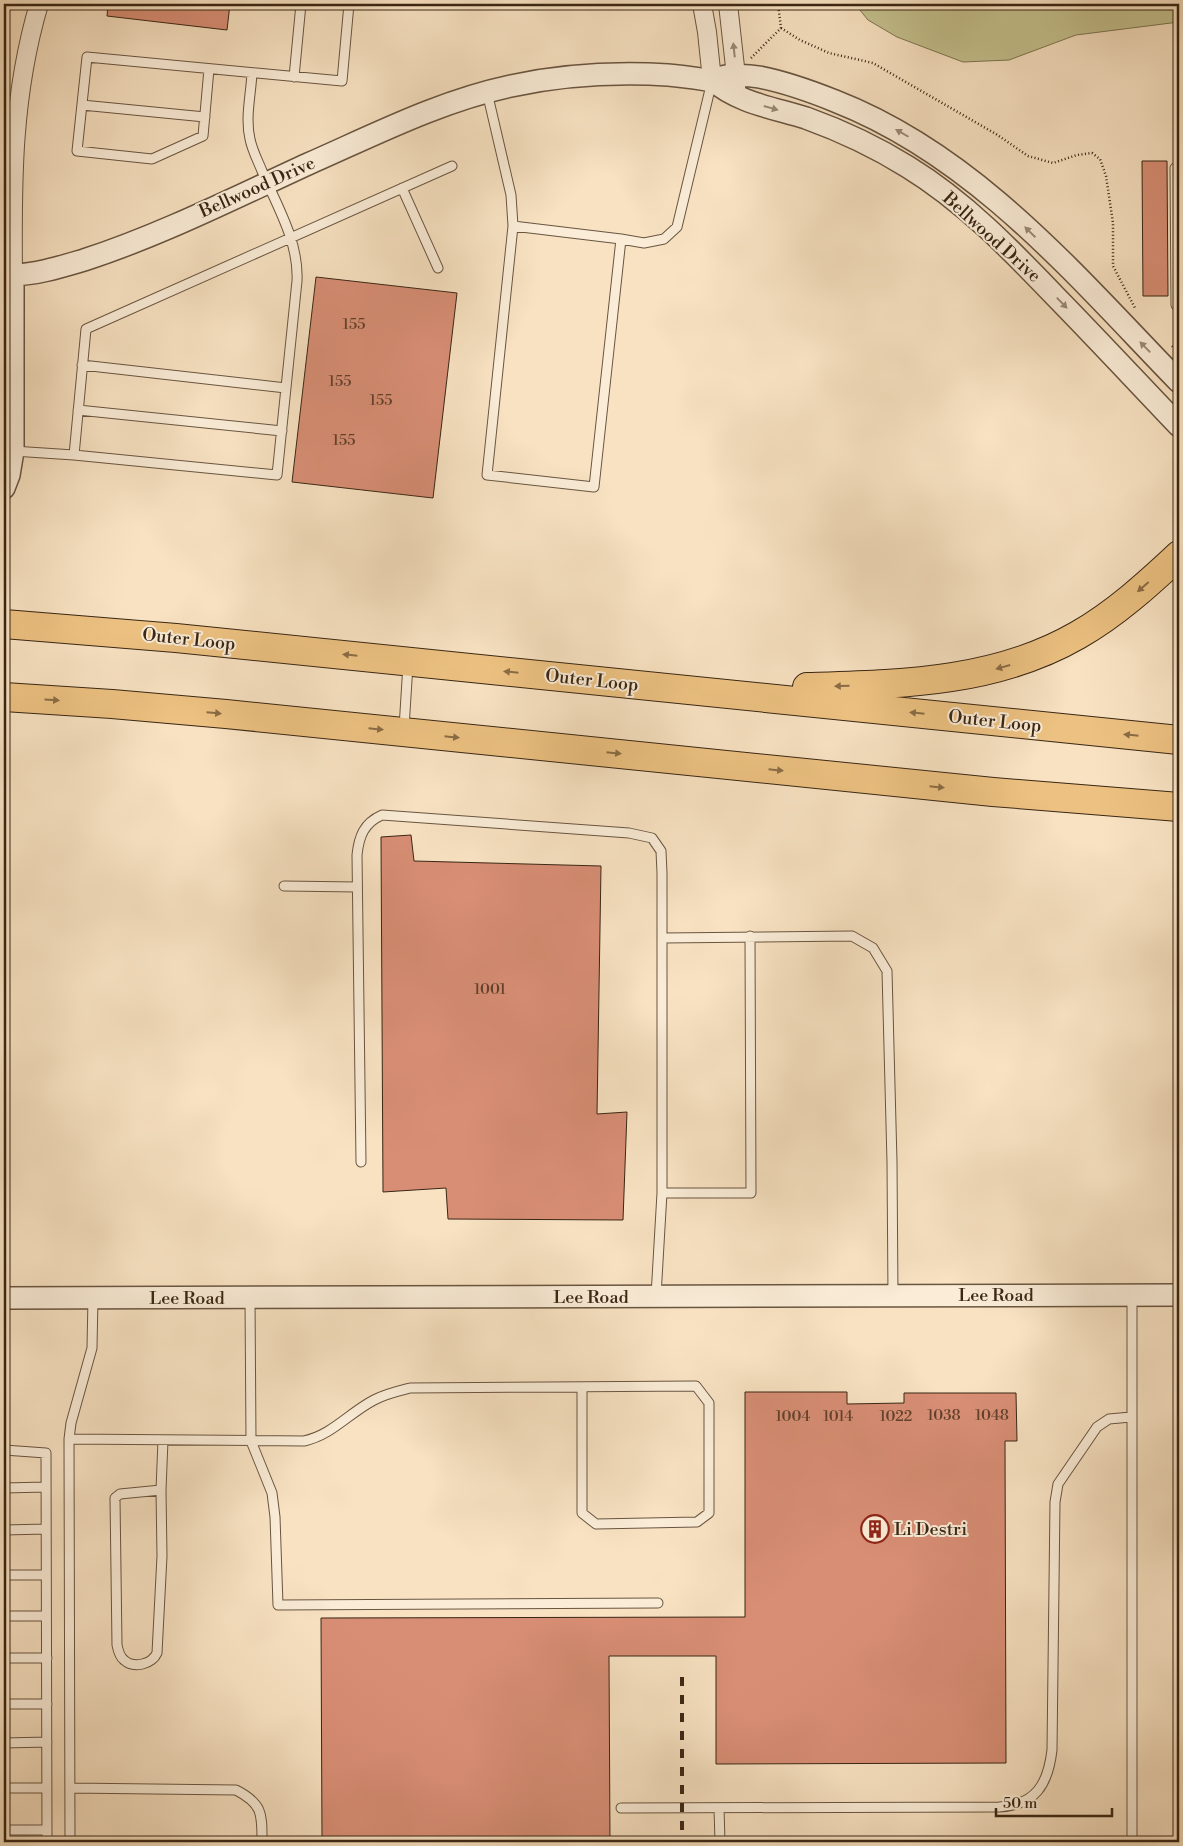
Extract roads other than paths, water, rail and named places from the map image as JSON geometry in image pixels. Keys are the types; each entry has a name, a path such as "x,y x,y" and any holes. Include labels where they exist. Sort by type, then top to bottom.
{"highway":[{"path":"672,688 756,689 900,684 945,680 997,669 1044,652 1090,628 1127,601 1179,554"},
{"name":"Outer Loop","path":"4,624 118,632 1179,740"},
{"path":"4,697 131,706 993,792 1179,807"}],"street":[{"path":"4,488 9,475 13,450 13,275 8,171 20,90 31,32 39,4"},
{"path":"702,4 712,80"},
{"path":"728,4 736,86"},
{"name":"Bellwood Drive","path":"13,275 37,273 118,248 410,119 448,104 487,92 552,79 600,75 669,75 712,80 720,87 736,86 859,140 909,168 954,200 1019,258 1179,426"},
{"name":"Bellwood Drive","path":"736,86 751,76 772,80 844,104 896,130 946,160 1012,214 1080,280 1179,382"},
{"name":"Lee Road","path":"4,1298 1179,1295"}],"lane":[{"path":"294,77 301,4"},
{"path":"209,69 203,136 152,159 78,151 87,57 342,81 349,4"},
{"path":"13,450 277,475 297,273 296,256 291,238 249,137 252,73"},
{"path":"513,226 644,243 664,240 677,227 712,80"},
{"path":"487,92 511,195 513,226 487,475 594,487 621,239"},
{"path":"82,105 204,117"},
{"path":"74,455 86,329 452,166"},
{"path":"1176,305 1178,259 1175,168 1179,168"},
{"path":"402,188 438,268"},
{"path":"82,365 286,388"},
{"path":"78,410 282,431"},
{"path":"404,732 408,661"},
{"path":"361,1162 358,841 372,820 382,815 628,833 652,838 661,851 662,938 662,1193 656,1296"},
{"path":"284,886 357,887"},
{"path":"662,1193 751,1193 750,936"},
{"path":"662,938 852,936 873,948 887,971 893,1296"},
{"path":"1132,1295 1132,1842"},
{"path":"70,1842 69,1439 71,1423 92,1348 93,1298"},
{"path":"250,1298 252,1441 272,1493 275,1517 278,1605 658,1603"},
{"path":"69,1439 304,1440 315,1438 328,1432 373,1400 410,1388 696,1386 709,1403 709,1513 697,1522 596,1524 582,1512 582,1387"},
{"path":"621,1808 999,1807 1014,1806 1029,1799 1036,1793 1046,1778 1053,1738 1054,1502 1056,1490 1097,1427 1109,1419 1131,1417"},
{"path":"161,1490 120,1494 116,1498 116,1645 125,1661 132,1663 142,1664 150,1662 157,1653 162,1556 161,1490 163,1440"},
{"path":"4,1450 46,1453 47,1842"},
{"path":"4,1488 46,1487"},
{"path":"4,1530 46,1529"},
{"path":"4,1574 46,1575"},
{"path":"4,1616 46,1616"},
{"path":"4,1658 47,1658"},
{"path":"4,1704 47,1704"},
{"path":"4,1743 47,1742"},
{"path":"4,1788 47,1788"},
{"path":"70,1788 236,1790 252,1798 262,1818 262,1842"},
{"path":"719,1808 720,1842"},
{"path":"4,1830 47,1830"}],"railway":[{"path":"682,1677 682,1842"}],"place":[{"name":"Li Destri","path":"875,1529"}]}
